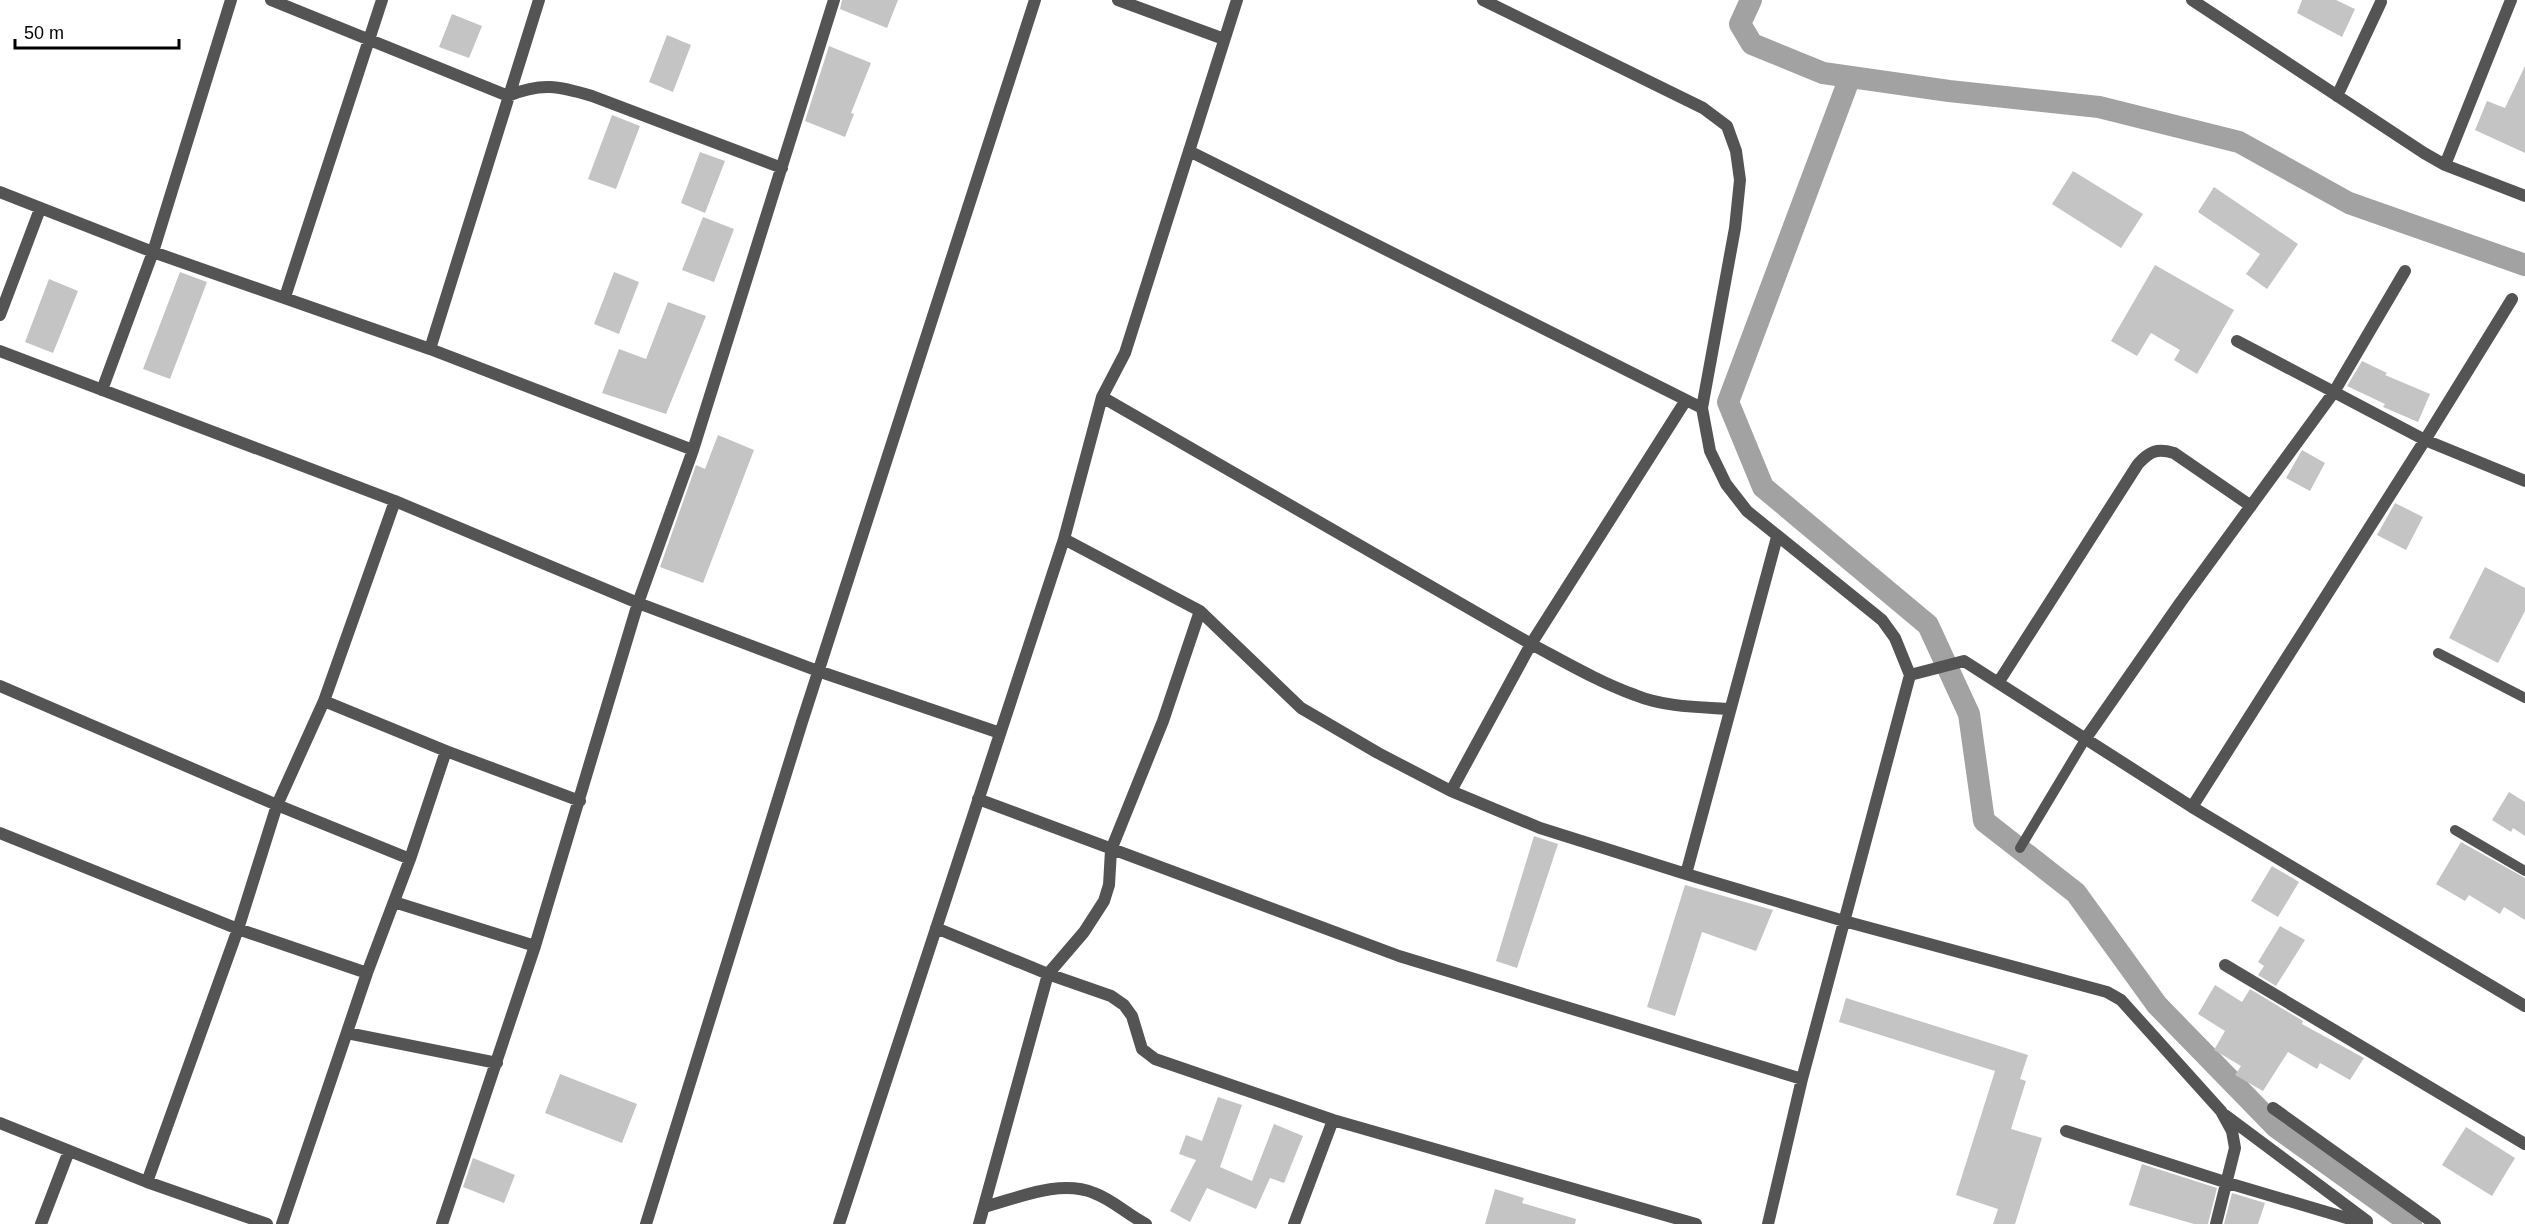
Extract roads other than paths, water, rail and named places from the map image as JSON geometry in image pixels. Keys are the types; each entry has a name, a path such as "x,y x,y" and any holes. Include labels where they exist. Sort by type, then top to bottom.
{"street":[{"path":"102,390 153,252 231,0"},
{"path":"270,0 508,96 529,87 546,85 568,88 782,168"},
{"path":"285,297 382,0"},
{"path":"430,349 539,0"},
{"path":"442,1224 535,946 638,603 693,450 834,0"},
{"path":"646,1224 818,671 1035,0"},
{"path":"1118,0 1224,39"},
{"path":"839,1224 1064,539 1102,397 1125,353 1237,0"},
{"path":"1483,0 1703,108 1727,126 1736,152 1740,180 1735,228 1702,408 1710,451 1726,484 1747,511 1881,620 1895,638 1916,674 1844,921 1802,1079 1768,1224"},
{"path":"2192,0 2445,165 2525,196"},
{"path":"2445,165 2511,0"},
{"path":"2337,96 2381,2"},
{"path":"1189,151 1702,408"},
{"path":"0,192 153,252 430,349 693,450"},
{"path":"0,315 40,209"},
{"path":"2086,738 2334,392 2405,271"},
{"path":"2192,807 2512,299"},
{"path":"2237,341 2425,440 2525,481"},
{"path":"0,351 395,501 638,603 818,671 1000,733"},
{"path":"1102,397 1531,644 1636,696 1670,704 1730,709"},
{"path":"1451,790 1531,644 1686,400"},
{"path":"1998,683 2139,464 2149,453 2160,449 2174,453 2251,506"},
{"path":"147,1182 238,929 277,805 324,700 395,501"},
{"path":"1686,874 1777,537"},
{"path":"1064,539 1200,611 1301,708 1378,753 1451,790 1540,828 1686,874 1844,921 2108,992 2121,1000 2221,1111 2369,1224"},
{"path":"979,1224 1048,974 1095,916 1104,901 1108,885 1111,849 1163,721 1200,611"},
{"path":"1916,674 1964,661 2192,807 2525,1006"},
{"path":"0,686 277,805 410,859"},
{"path":"324,700 446,752 580,801"},
{"path":"282,1224 367,973 410,859 446,752"},
{"path":"978,799 1399,956 1802,1079"},
{"path":"0,833 238,929 367,973"},
{"path":"394,902 535,946"},
{"path":"936,928 1048,974 1111,996 1124,1005 1132,1016 1142,1049 1155,1059 1333,1120 1696,1224"},
{"path":"2225,965 2525,1144"},
{"path":"347,1033 497,1063"},
{"path":"2273,1108 2435,1224"},
{"path":"2216,1224 2235,1148 2232,1131 2221,1111"},
{"path":"1294,1224 1333,1120"},
{"path":"0,1124 147,1182 267,1224"},
{"path":"2066,1131 2228,1183 2369,1224"},
{"path":"41,1224 69,1150"},
{"path":"984,1207 1054,1189 1074,1187 1113,1202 1146,1224"}],"lane":[{"path":"2438,653 2525,698"},
{"path":"2020,848 2086,738"},
{"path":"2455,830 2525,871"}],"waterway":[{"path":"1751,0 1740,24 1752,44 1823,73 1949,91 2099,107 2239,142 2349,203 2525,265"},
{"path":"1850,77 1728,402 1763,487 1928,625 1969,714 1984,821 2076,893 2157,1005 2276,1127 2411,1224"}]}
